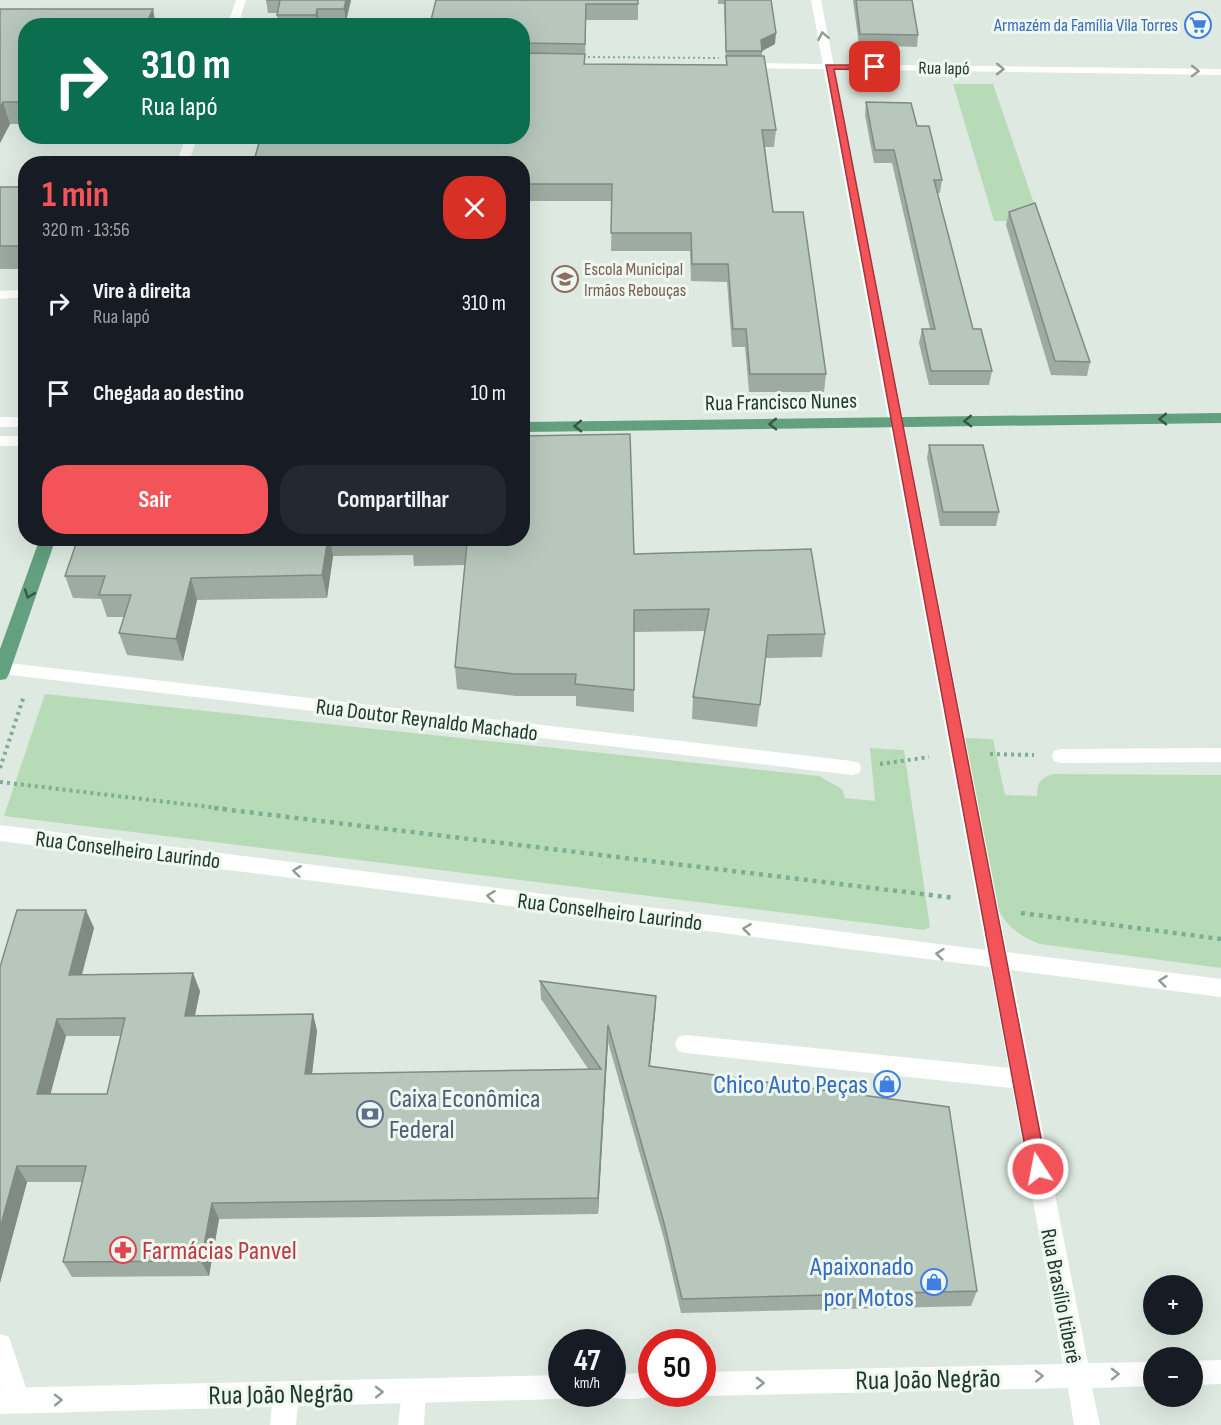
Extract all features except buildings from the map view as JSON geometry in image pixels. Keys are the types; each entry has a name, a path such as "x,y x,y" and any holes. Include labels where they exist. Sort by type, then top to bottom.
{"main road":[{"path":"235,18 242,0"},
{"name":"Rua Brasílio Itiberê","path":"816,0 1087,1425"},
{"name":"Rua Iapó","path":"733,66 1221,72"},
{"path":"0,295 18,294"},
{"name":"Rua Francisco Nunes","path":"530,427 1221,418"},
{"path":"0,422 18,422"},
{"path":"0,441 18,441"},
{"path":"1,671 45,546"},
{"name":"Rua Doutor Reynaldo Machado","path":"1,671 852,768"},
{"path":"1061,756 1221,755"},
{"name":"Rua Conselheiro Laurindo","path":"0,833 1221,988"},
{"path":"686,1044 1021,1079"},
{"path":"0,1346 9,1401"},
{"path":"1203,1373 1221,1372"},
{"name":"Rua João Negrão","path":"716,1384 1143,1374"},
{"name":"Rua João Negrão","path":"9,1401 548,1387"},
{"path":"411,1425 414,1391"},
{"path":"282,1425 286,1394"}],"path":[{"path":"581,57 721,58"},
{"path":"0,782 912,892"},
{"path":"1016,912 1221,939"}],"green space":[{"path":"953,84 993,84 1040,221 994,221"},
{"path":"45,694 819,776 842,789 845,798 875,801 870,748 904,750 930,927 924,930 4,816"},
{"path":"965,738 993,739 1005,795 1037,796 1040,782 1053,774 1221,775 1221,968 1040,944 1013,928 994,902"}],"place":[{"name":"Armazém da Família Vila Torres","path":"1198,25"},
{"name":"Escola Municipal Irmãos Rebouças","path":"565,279"},
{"name":"Chico Auto Peças","path":"887,1084"},
{"name":"Caixa Econômica Federal","path":"370,1114"},
{"name":"Farmácias Panvel","path":"123,1250"},
{"name":"Apaixonado por Motos","path":"934,1282"}],"route":[{"path":"875,67 829,67 1038,1169"}]}
